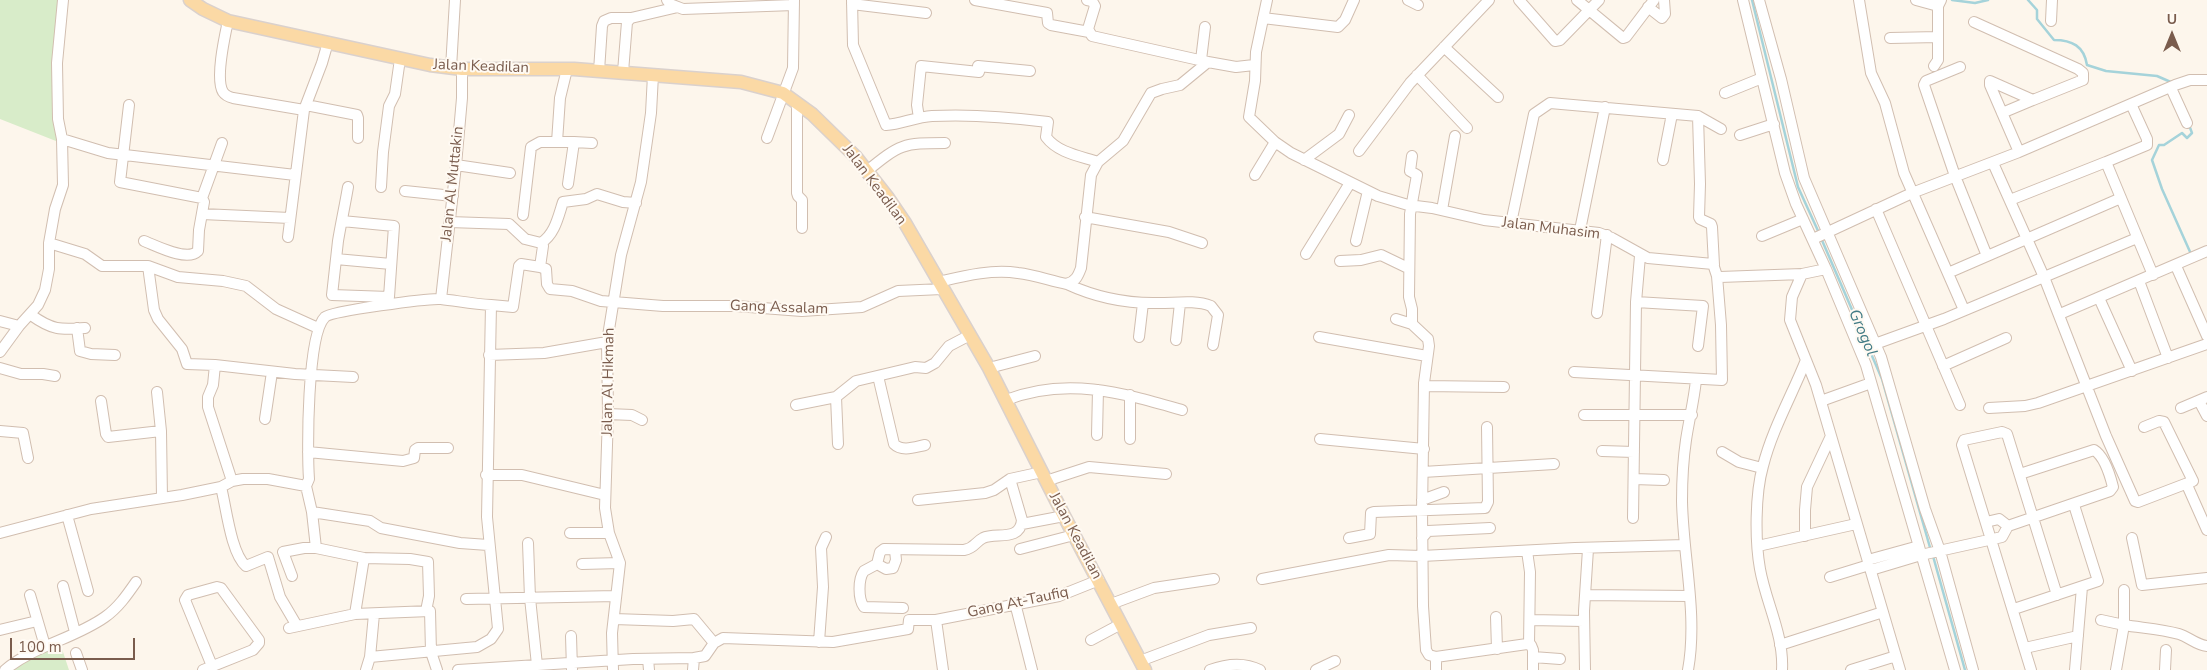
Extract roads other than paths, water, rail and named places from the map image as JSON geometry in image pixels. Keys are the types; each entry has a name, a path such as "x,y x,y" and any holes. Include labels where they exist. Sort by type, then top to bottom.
{"main road":[{"name":"Jalan Keadilan","path":"190,0 203,9 228,21 400,59 456,68 561,69 623,72 741,82 782,93 797,103 834,134 867,171 905,224 989,368 1010,399 1044,477 1099,580 1114,602 1121,624 1142,666"}],"street":[{"path":"0,352 19,326 31,315 38,305 45,290 49,269 49,243 55,209 63,185 62,140 58,119 57,63 63,0"},
{"name":"Jalan Al Muttakin","path":"441,299 462,98 456,68 455,0"},
{"path":"667,0 670,4 678,7"},
{"path":"975,0 1006,2 1047,14 1048,23 1056,27 1089,32 1092,36 1236,67 1254,65 1267,0"},
{"path":"1087,0 1092,1 1095,6 1089,32"},
{"path":"1263,18 1338,27 1345,20 1354,0"},
{"path":"1408,0 1418,5"},
{"path":"1359,151 1417,75 1488,0"},
{"path":"1519,0 1555,41 1560,40 1590,11 1598,0"},
{"path":"1577,0 1623,38 1626,37 1651,4 1662,18 1665,14 1664,0"},
{"path":"1743,0 1786,173 1803,219 1821,235 1881,357 1974,670"},
{"path":"1759,0 1783,85 1804,178 1821,235 1826,269 1860,349 1872,383 1955,670"},
{"path":"1859,0 1873,80 1885,103 1904,173 1964,310"},
{"path":"1916,0 1939,2 1938,60 1934,66"},
{"path":"2051,21 2052,0"},
{"path":"926,12 852,2 853,45 885,124 888,125 919,118 985,116 1048,122 1046,137 1051,144 1058,149 1098,162"},
{"path":"599,71 602,26 604,21 610,18 631,18 678,7 794,3 793,68 782,93 767,138"},
{"path":"623,72 625,25 631,18"},
{"path":"228,21 221,60 221,88 223,93 233,98 357,115 358,138"},
{"path":"1974,22 2078,69 2083,73 2083,80 2002,112"},
{"path":"1067,284 1076,279 1081,268 1089,182 1098,162 1123,140 1151,93 1180,85 1204,61 1205,27"},
{"path":"1890,38 1938,37"},
{"path":"288,238 305,107 328,42"},
{"path":"1444,47 1498,97"},
{"path":"382,187 383,152 389,106 395,94 400,59"},
{"name":"Jalan Muhasim","path":"1254,65 1255,81 1248,114 1254,124 1275,142 1304,160 1368,191 1411,205 1479,219 1511,224 1580,230 1607,235 1640,256 1655,260 1714,265"},
{"path":"919,118 917,105 921,66 979,72 978,66 1030,71"},
{"path":"1960,67 1924,83 1955,176 1987,256"},
{"path":"557,142 561,69"},
{"name":"Jalan Al Hikmah","path":"612,666 614,619 620,564 609,533 605,495 608,414 607,342 623,247 636,203 648,136 653,75"},
{"path":"1417,75 1467,128"},
{"path":"1726,93 1762,78"},
{"path":"1821,235 1912,193 1994,163 2190,80 2207,80"},
{"path":"2019,152 1990,85 1990,81 2032,100"},
{"path":"2171,88 2187,123"},
{"path":"797,103 797,193 802,200 802,228"},
{"path":"1511,224 1534,114 1550,103 1698,116 1722,129"},
{"path":"2010,200 2147,145 2147,139 2131,104"},
{"path":"129,105 121,183 202,198"},
{"path":"1580,230 1605,107"},
{"path":"1663,160 1672,114"},
{"path":"1304,160 1339,134 1349,115"},
{"path":"1574,372 1722,380 1721,325 1712,227 1711,224 1700,220 1699,216 1698,116"},
{"path":"1740,135 1774,124"},
{"path":"1442,210 1454,136"},
{"path":"62,140 108,153 296,175"},
{"path":"524,215 531,147 540,142 592,143"},
{"path":"568,184 574,142"},
{"path":"1255,175 1275,142"},
{"path":"144,241 184,255 196,254 199,247 199,230 204,202 202,198 212,166 222,143"},
{"path":"867,171 888,154 906,144 945,144"},
{"path":"1412,156 1410,170 1417,175 1411,205 1408,268 1412,324"},
{"path":"2106,162 2153,275"},
{"path":"1994,163 2060,314 2106,436 2135,500 2138,502 2193,481 2164,422 2156,422 2144,427"},
{"path":"456,165 510,173"},
{"path":"1306,254 1350,183"},
{"path":"348,187 332,295 389,301 441,299 513,306 519,266 521,264 540,267 543,246 541,244"},
{"path":"406,191 453,196"},
{"path":"1356,241 1368,191"},
{"path":"541,244 547,240 554,229 563,202 586,199 597,194 623,202 636,203"},
{"path":"1948,273 2121,198"},
{"path":"1876,209 1960,405"},
{"path":"202,214 290,218"},
{"path":"1085,217 1169,232 1202,243"},
{"path":"1762,236 1803,219"},
{"path":"342,221 394,226 389,301"},
{"path":"449,222 509,224 525,239 541,244"},
{"path":"1596,314 1607,235"},
{"path":"1875,344 1926,326 2137,238"},
{"path":"49,243 85,254 102,266 148,266 178,278 246,286 276,309 318,328"},
{"path":"2060,314 2176,266 2207,251"},
{"path":"1340,261 1362,260 1381,255 1408,268"},
{"path":"1633,518 1636,302 1640,256"},
{"path":"336,259 391,264"},
{"path":"148,266 154,310 158,319 182,349 185,361 191,365 215,365 272,372 352,377"},
{"path":"2176,266 2207,336"},
{"name":"Gang Assalam","path":"540,267 546,269 547,284 550,289 572,291 601,300 685,307 736,306 794,310 836,310 868,305 898,291 940,285 974,274 1018,273 1067,284 1107,298 1143,303 1205,304 1216,310 1217,323 1212,345"},
{"path":"1717,276 1802,274 1826,269"},
{"path":"1802,274 1792,298 1789,312 1793,331 1806,360 1820,401 1900,670"},
{"path":"2138,281 2168,358"},
{"path":"2099,298 2132,371"},
{"path":"316,548 312,512 306,486 309,479 308,418 318,328 328,315 389,301"},
{"path":"1636,302 1703,306 1698,346"},
{"path":"1139,337 1143,303"},
{"path":"1176,340 1180,303"},
{"path":"370,657 477,647 490,639 498,629 496,599 488,545 486,475 490,305"},
{"path":"31,315 46,326 56,329 81,328 80,351 90,354 115,355"},
{"path":"1396,319 1412,324 1428,339 1424,386 1422,556 1426,646 1429,655 1436,657 1530,645"},
{"path":"0,321 19,326"},
{"path":"796,405 836,397 856,381 915,367 926,368 931,366 949,346 970,335"},
{"path":"1318,338 1427,356"},
{"path":"1943,366 2006,338"},
{"path":"489,355 544,353 607,342"},
{"path":"1989,408 2025,406 2207,344"},
{"path":"989,368 1035,356"},
{"path":"1782,670 1777,627 1762,579 1758,546 1759,502 1762,468 1806,360"},
{"path":"215,365 213,382 208,397 208,407 232,481"},
{"path":"0,368 21,374 55,376"},
{"path":"266,419 272,372"},
{"path":"878,376 894,444 898,448 925,445"},
{"path":"1688,670 1691,637 1682,504 1684,457 1696,380"},
{"path":"1820,401 1872,383"},
{"path":"1424,386 1504,387"},
{"path":"1010,399 1069,387 1130,395 1182,410"},
{"path":"1097,435 1098,390"},
{"path":"157,392 162,498"},
{"path":"1130,395 1130,439"},
{"path":"836,397 838,444"},
{"path":"2181,408 2203,399 2207,416"},
{"path":"101,401 106,434 108,436 160,431"},
{"path":"608,414 628,414 642,420"},
{"path":"1584,415 1692,415"},
{"path":"1349,538 1370,534 1371,513 1374,512 1485,508 1488,502 1487,428"},
{"path":"0,432 23,433 28,458"},
{"path":"2031,670 1962,441 2006,432 2057,595"},
{"path":"1805,536 1804,510 1808,487 1831,436"},
{"path":"1320,439 1424,449"},
{"path":"308,452 403,461 414,458 415,450 418,448 448,448"},
{"path":"1830,577 1922,552 1939,551 2004,535 2008,526 2074,505 2110,491 2113,487 2107,469 2097,451 2091,450 2020,474"},
{"path":"1602,451 1634,452"},
{"path":"1722,452 1739,462 1762,468"},
{"path":"1423,472 1554,464"},
{"path":"918,500 985,493 994,490 1010,479 1044,477 1089,467 1166,474"},
{"path":"486,475 522,475 605,495"},
{"path":"0,533 117,504 221,487 232,481 268,479 306,486"},
{"path":"1010,479 1022,522"},
{"path":"1634,479 1664,480"},
{"path":"2187,484 2207,530"},
{"path":"221,487 233,538 241,561 246,566 268,557 280,597 293,627 355,614 426,611 431,613 431,652 436,670"},
{"path":"1422,500 1444,492"},
{"path":"2014,609 2098,580 2074,505"},
{"path":"312,512 370,521 381,528 460,543 488,545"},
{"path":"903,608 867,608 862,605 861,575 864,570 877,564 882,550 964,550 972,548 984,538 1010,535 1022,522 1063,514"},
{"path":"67,515 88,591"},
{"path":"1986,522 1999,519 2008,526"},
{"path":"1758,546 1856,524"},
{"path":"1422,538 1428,531 1490,528"},
{"path":"570,533 609,533"},
{"path":"1020,549 1074,535"},
{"path":"458,670 537,665 572,667 612,666 648,659 694,658 705,656 719,639 730,638 818,642 823,587 822,548 826,536"},
{"path":"2132,538 2142,585 2207,578"},
{"path":"528,543 530,598 537,665"},
{"path":"1262,579 1381,556 1686,545"},
{"path":"292,576 283,552 304,548 316,548 364,558 410,559 428,562 429,596 426,611"},
{"path":"1584,670 1584,621 1588,549"},
{"path":"877,564 886,569 893,568 896,560 895,550"},
{"path":"1527,551 1530,572 1530,645 1533,648 1533,670"},
{"path":"355,614 364,558"},
{"path":"582,564 620,564"},
{"path":"1114,602 1154,588 1214,579"},
{"name":"Gang At-Taufiq","path":"818,642 852,640 908,629 909,620 936,620 1070,593 1099,580"},
{"path":"5,670 25,655 105,618 124,600 136,582"},
{"path":"63,586 75,632"},
{"path":"217,587 221,588 259,643 253,650 207,668 185,600 188,595 217,587"},
{"path":"2075,670 2082,587"},
{"path":"2116,670 2124,625 2124,590"},
{"path":"30,595 45,646"},
{"path":"1585,595 1689,596"},
{"path":"466,599 616,596"},
{"path":"1015,603 1032,670"},
{"path":"1780,645 1883,612"},
{"path":"366,670 370,657 374,614"},
{"path":"1496,617 1497,649"},
{"path":"614,619 673,622 694,619 714,643"},
{"path":"936,620 943,670"},
{"path":"1530,620 1584,621"},
{"path":"2101,620 2178,634 2188,637 2197,644 2207,646"},
{"path":"0,630 37,621"},
{"path":"1090,640 1121,624"},
{"path":"1142,666 1209,635 1251,628"},
{"path":"570,636 572,667"},
{"path":"2025,648 2078,636"},
{"path":"2166,650 2166,670"},
{"path":"76,653 82,670"},
{"path":"1851,670 1896,656"},
{"path":"1436,657 1436,670"},
{"path":"1533,657 1560,659"},
{"path":"693,670 694,658"},
{"path":"648,659 649,670"},
{"path":"1316,670 1335,660"},
{"path":"1210,670 1228,665 1248,666 1260,670"}],"waterway":[{"name":"Grogol","path":"1752,0 1798,187 1819,233"},
{"name":"Grogol","path":"1952,0 1975,3 1988,0"},
{"name":"Grogol","path":"2028,0 2037,10 2037,19 2054,40 2066,41 2076,45 2083,53 2087,65 2106,71 2157,76 2173,83"},
{"name":"Grogol","path":"2189,125 2192,133 2187,138 2182,133 2164,145 2159,145 2152,160 2162,189 2191,254"},
{"name":"Grogol","path":"1821,238 1882,379 1931,551"},
{"name":"Grogol","path":"1933,556 1965,670"}]}
